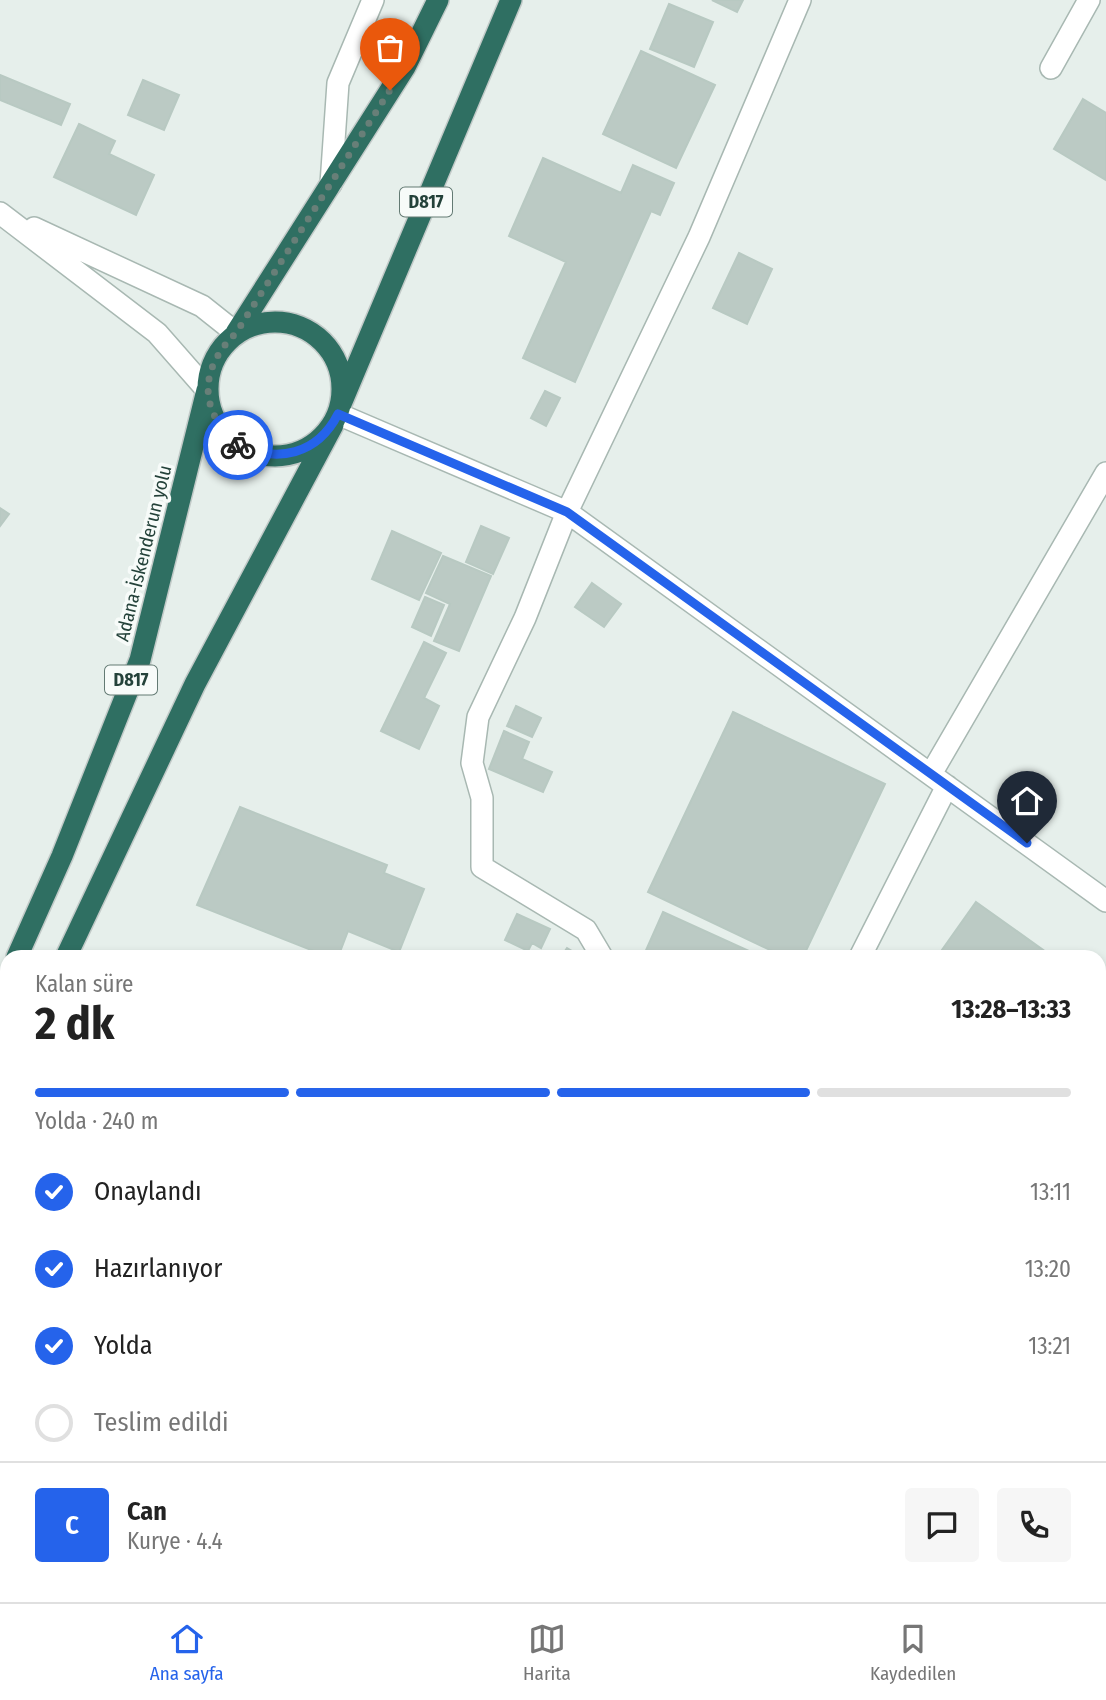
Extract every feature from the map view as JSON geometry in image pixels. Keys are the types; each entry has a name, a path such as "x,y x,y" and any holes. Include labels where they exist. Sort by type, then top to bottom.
{"highway":[{"path":"236,333 257,323 281,321 303,327 323,340 336,359 343,381 337,415 318,441 300,452 279,456 257,454 237,444 222,430 211,411 207,390 211,368 221,348 236,333 405,67 438,0"},
{"name":"D817","path":"69,950 195,684 337,415 512,0"},
{"name":"Adana-İskenderun yolu","path":"20,950 62,856 139,660 207,390"}],"street":[{"path":"331,184 338,83 373,0"},
{"path":"598,950 586,930 482,867 482,798 472,763 478,717 525,618 567,512 699,237 800,0"},
{"path":"1051,68 1089,0"},
{"path":"0,213 202,306 236,333"},
{"path":"0,213 157,333 207,390"},
{"path":"337,415 567,512 1106,901"},
{"path":"863,950 939,780 1106,473"}],"building":[{"path":"712,0 743,0 737,12"},
{"path":"669,4 713,22 694,67 650,49"},
{"path":"641,51 715,85 676,168 603,134"},
{"path":"0,75 70,104 61,125 0,100"},
{"path":"143,80 179,95 164,130 128,115"},
{"path":"1083,99 1106,113 1106,180 1054,149"},
{"path":"79,124 115,141 109,154 154,175 136,215 54,177"},
{"path":"543,158 621,193 633,165 674,183 660,215 651,211 575,382 523,358 566,262 509,236"},
{"path":"739,253 772,269 747,324 713,308"},
{"path":"545,391 560,398 546,426 531,418"},
{"path":"0,508 9,514 0,526"},
{"path":"481,526 509,538 493,574 466,562"},
{"path":"392,531 441,553 419,600 372,579"},
{"path":"443,556 491,576 459,651 434,641 450,604 426,593"},
{"path":"592,583 621,604 604,627 575,607"},
{"path":"425,597 444,605 431,636 412,627"},
{"path":"424,642 446,653 424,698 439,706 419,749 381,731"},
{"path":"516,706 541,718 532,737 507,726"},
{"path":"733,712 885,784 806,950 770,950 648,892"},
{"path":"504,731 529,742 522,759 552,772 543,792 489,769"},
{"path":"240,807 387,865 384,873 424,889 400,950 348,931 341,950 311,950 197,905"},
{"path":"976,902 1043,950 942,950"},
{"path":"663,912 747,950 646,950"},
{"path":"517,914 550,929 541,948 532,943 526,950 505,940"}],"way so far":[{"path":"238,445 222,430 211,411 207,390 211,368 221,348 236,333 390,90"}],"route":[{"path":"238,445 257,454 279,456 300,452 318,441 338,414 567,512 1027,843"}]}
